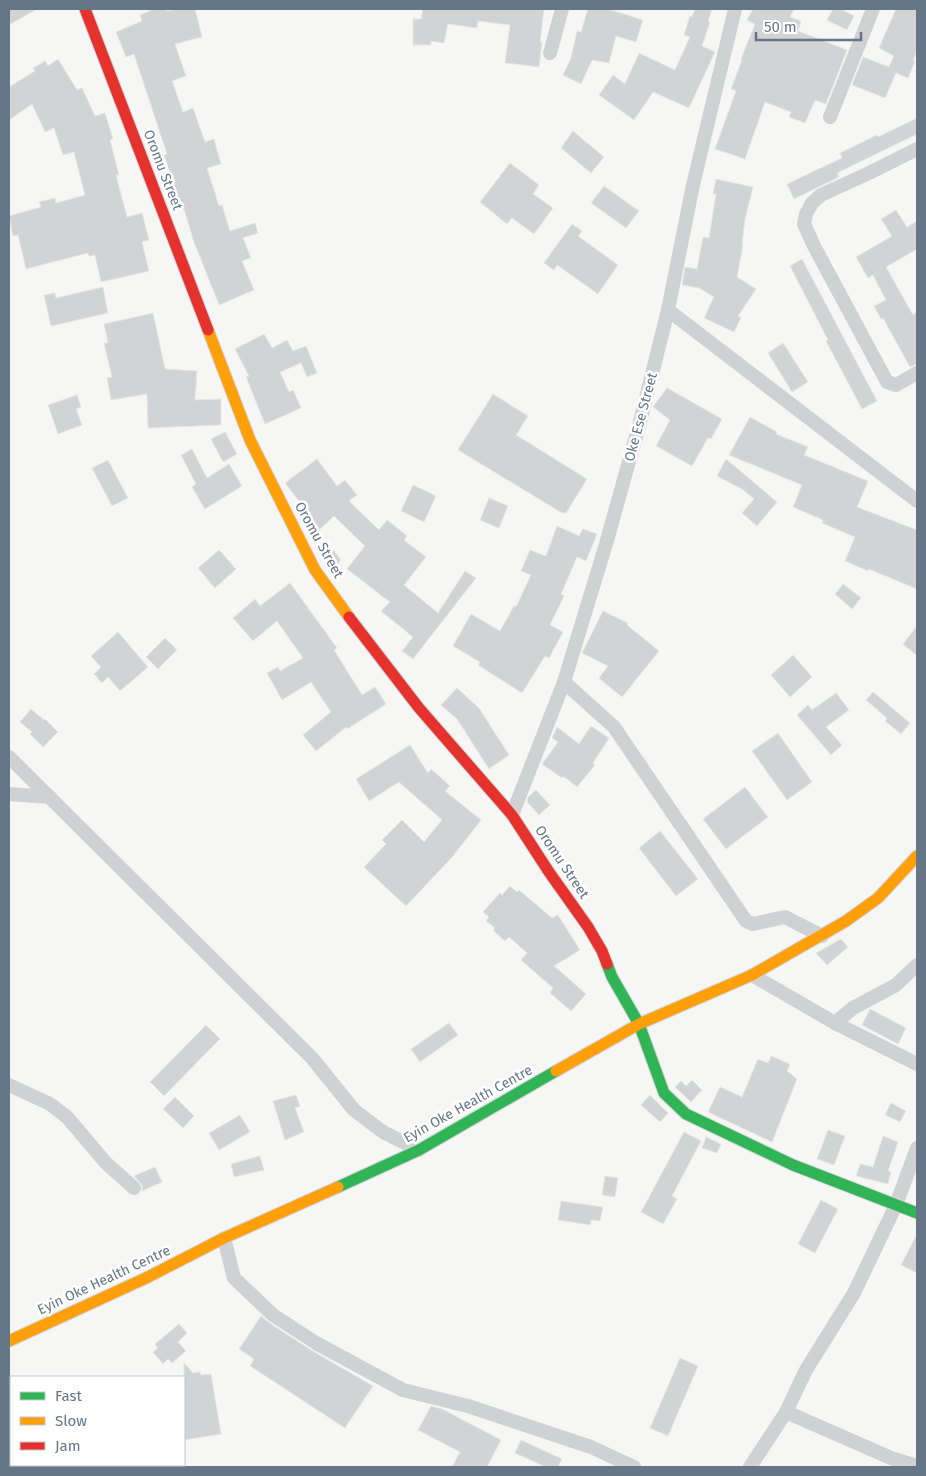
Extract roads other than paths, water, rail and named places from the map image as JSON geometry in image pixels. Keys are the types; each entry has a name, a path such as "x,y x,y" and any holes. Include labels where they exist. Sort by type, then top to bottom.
{"street":[{"name":"Oromu Street","path":"85,9 250,440 316,570 363,637 419,708 512,814 549,872 588,927 602,951 612,977 639,1024 664,1093 686,1114 793,1165 917,1213"},
{"path":"550,53 562,9"},
{"name":"Oke Ese Street","path":"512,814 564,682 606,544 640,422 668,310 693,185 735,9"},
{"path":"830,117 873,9"},
{"path":"917,149 821,196 812,203 806,214 804,224 886,382 896,385 917,373"},
{"path":"668,310 917,501"},
{"path":"564,682 614,727 746,921 753,924 785,917 822,936"},
{"path":"9,757 306,1051 354,1110 383,1132 419,1150"},
{"path":"9,794 50,797"},
{"name":"Eyin Oke Health Centre","path":"9,1341 146,1278 224,1238 419,1150 639,1024 752,974 846,921 878,898 917,856"},
{"path":"835,1023 852,1008 896,985 917,965"},
{"path":"752,974 835,1023 917,1064"},
{"path":"9,1085 50,1104 67,1118 106,1163 134,1188"},
{"path":"750,1467 786,1412 806,1370 854,1292 896,1205 917,1148"},
{"path":"224,1238 234,1278 273,1315 316,1343 403,1390 468,1406 591,1448 634,1467"},
{"path":"786,1412 891,1458 917,1466"}]}
